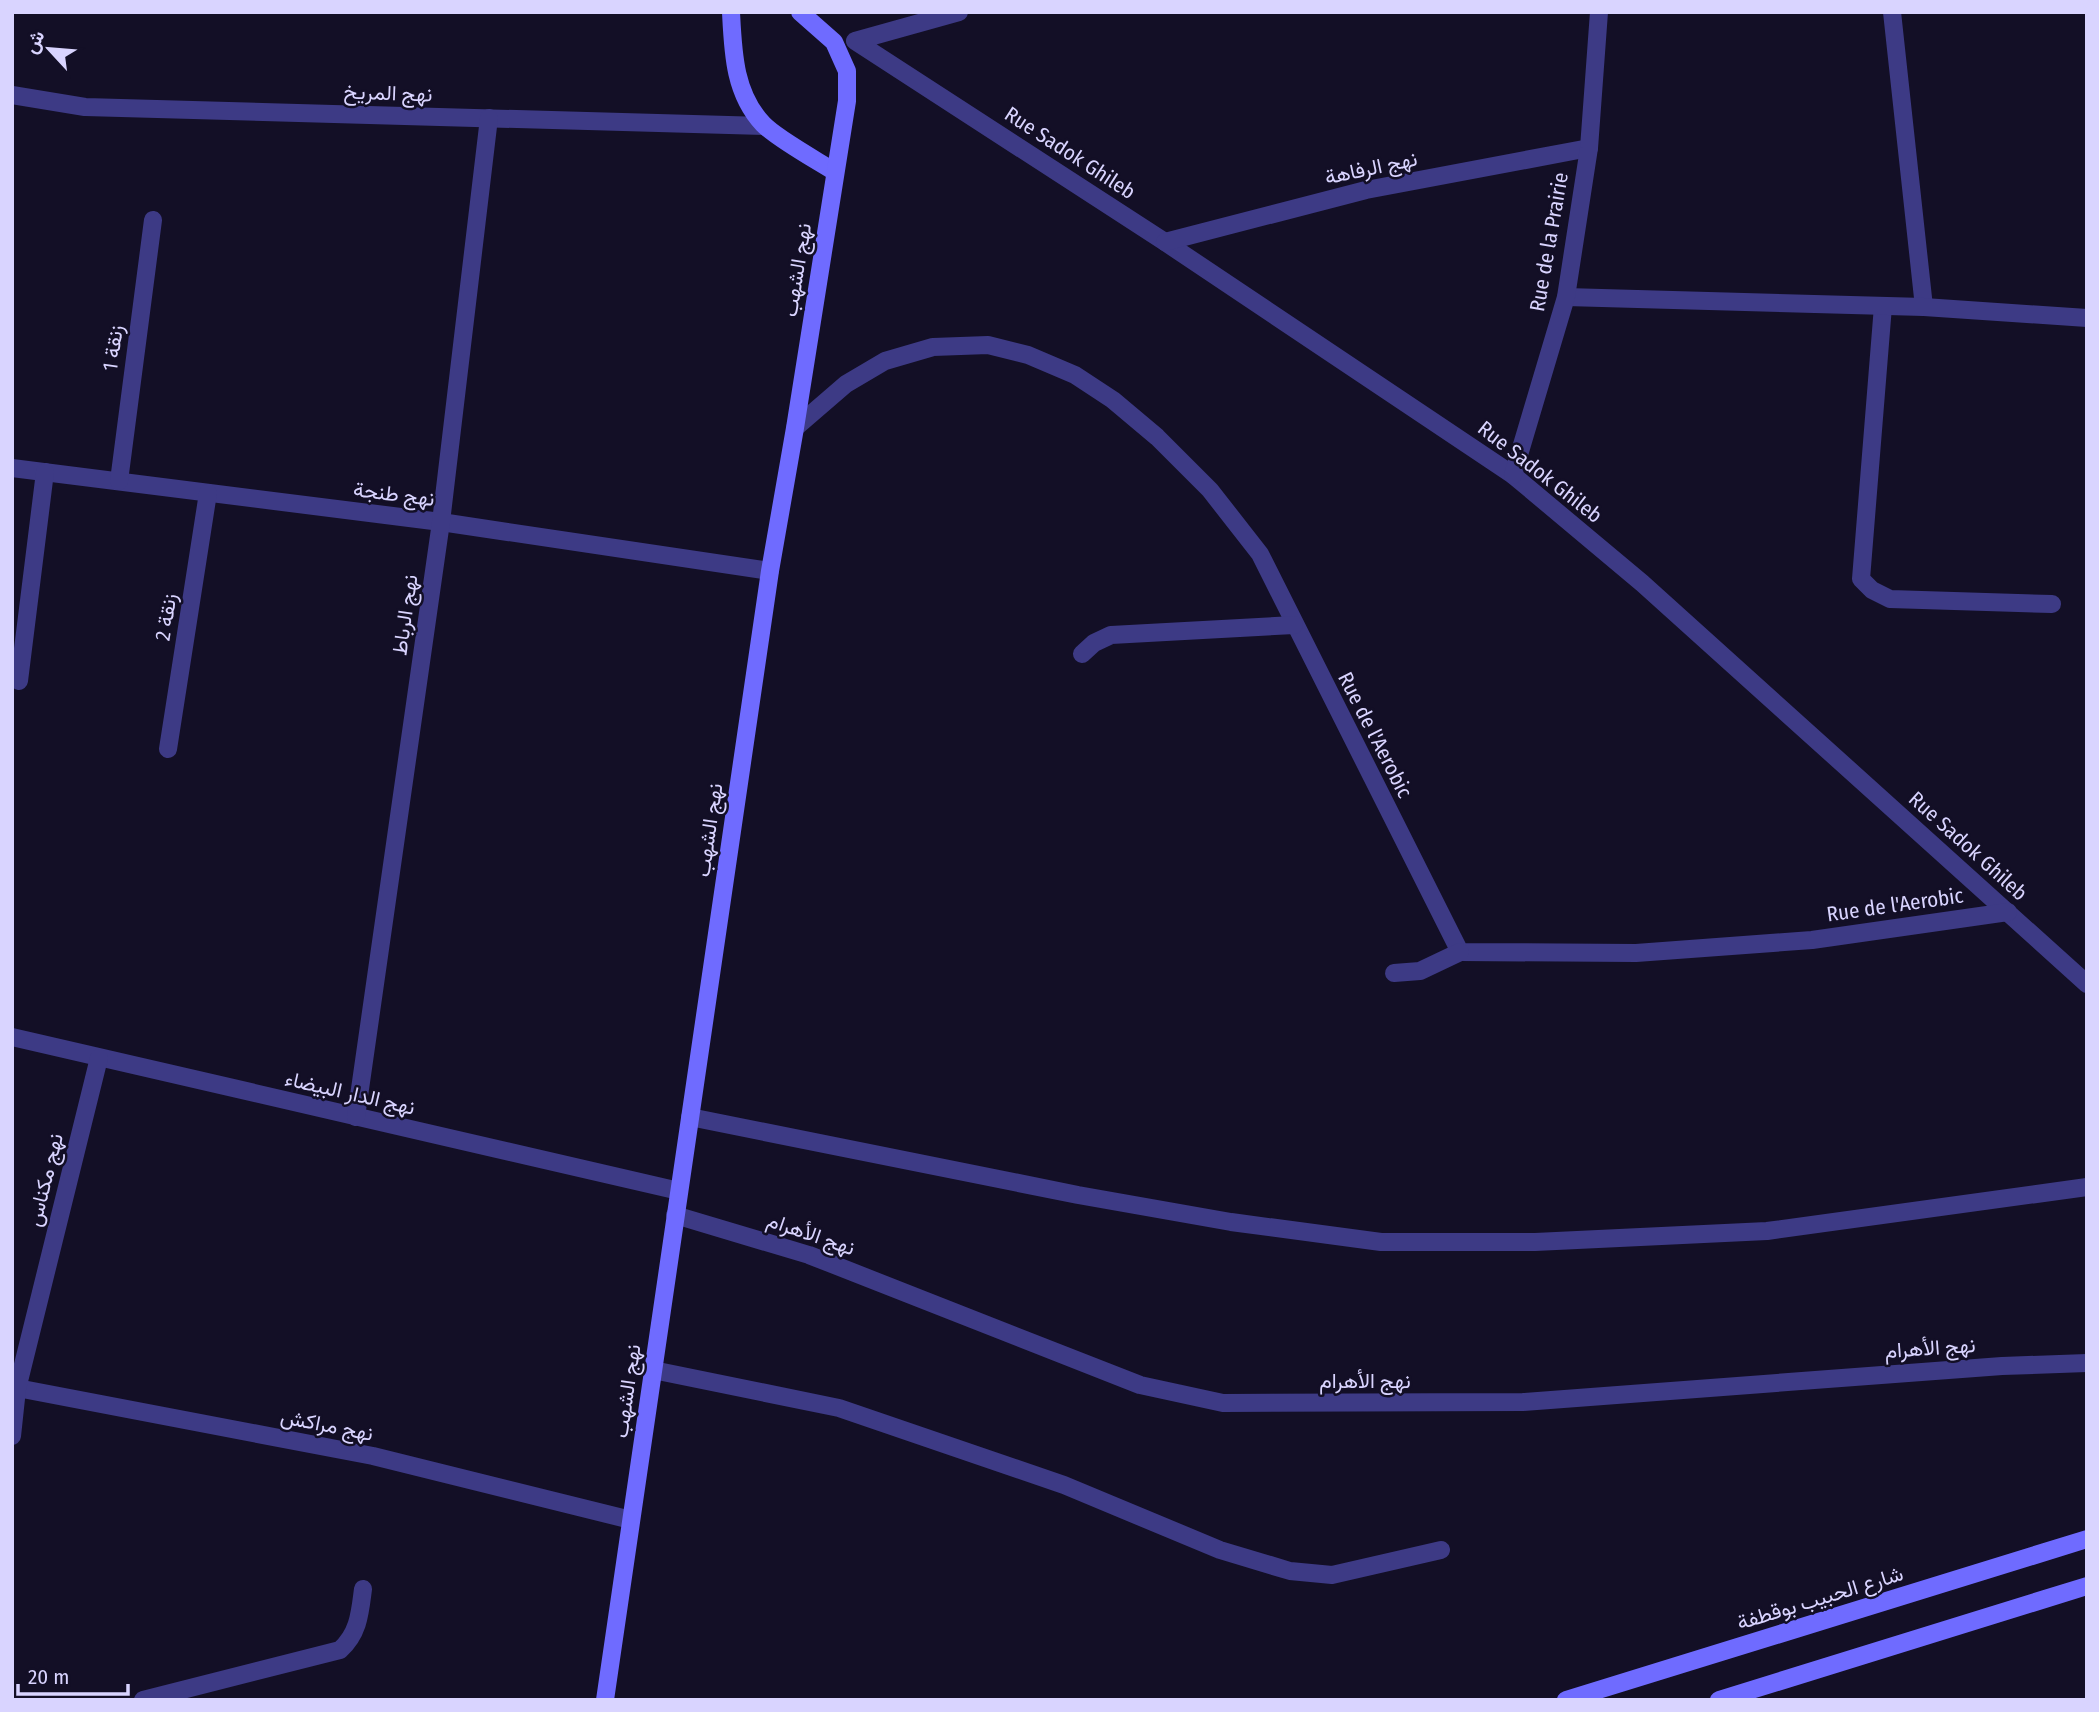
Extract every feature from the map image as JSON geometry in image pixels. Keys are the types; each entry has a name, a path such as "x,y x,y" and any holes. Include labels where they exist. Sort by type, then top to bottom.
{"street":[{"path":"732,12 737,76 746,101 764,125 835,172"},
{"path":"800,12 834,42 855,41 959,12"},
{"name":"Rue de la Prairie","path":"1513,475 1566,297 1589,148 1599,12"},
{"path":"1892,12 1924,307"},
{"name":"Rue Sadok Ghileb","path":"855,41 1165,242 1513,475 1642,583 2087,984"},
{"name":"نهج الشهب","path":"605,1700 769,571 795,428 847,102 847,71 834,42"},
{"name":"نهج المريخ","path":"12,95 85,107 764,125"},
{"name":"نهج الرباط","path":"356,1117 441,522 489,118"},
{"name":"نهج الرفاهة","path":"1165,242 1366,190 1589,148"},
{"name":"زنقة 1","path":"118,481 153,220"},
{"path":"1566,297 1924,307 2087,318"},
{"path":"1883,306 1861,579 1872,590 1890,598 2052,604"},
{"name":"Rue de l'Aerobic","path":"795,428 846,384 884,361 933,347 988,345 1028,355 1075,375 1113,400 1157,437 1210,490 1260,554 1460,952 1636,953 1812,940 2008,912"},
{"name":"نهج طنجة","path":"12,468 441,522 769,571"},
{"path":"19,681 45,472"},
{"name":"زنقة 2","path":"167,749 208,493"},
{"path":"1082,654 1094,643 1111,635 1294,625"},
{"path":"1394,973 1420,971 1460,952"},
{"name":"نهج الدار البيضاء","path":"12,1037 679,1191"},
{"name":"نهج مكناس","path":"12,1436 15,1388 99,1058"},
{"path":"690,1117 1078,1195 1231,1222 1381,1242 1535,1242 1767,1231 2087,1187"},
{"name":"نهج الأهرام","path":"675,1215 808,1255 1140,1385 1223,1403 1523,1402 2002,1366 2087,1363"},
{"path":"653,1370 839,1408 1064,1485 1220,1550 1290,1571 1332,1575 1441,1550"},
{"name":"نهج مراكش","path":"15,1388 373,1456 631,1520"},
{"name":"شارع الحبيب بوقطفة","path":"1566,1700 2087,1539"},
{"path":"1719,1700 2087,1586"},
{"path":"143,1700 340,1650 348,1643 358,1626 363,1589"}]}
